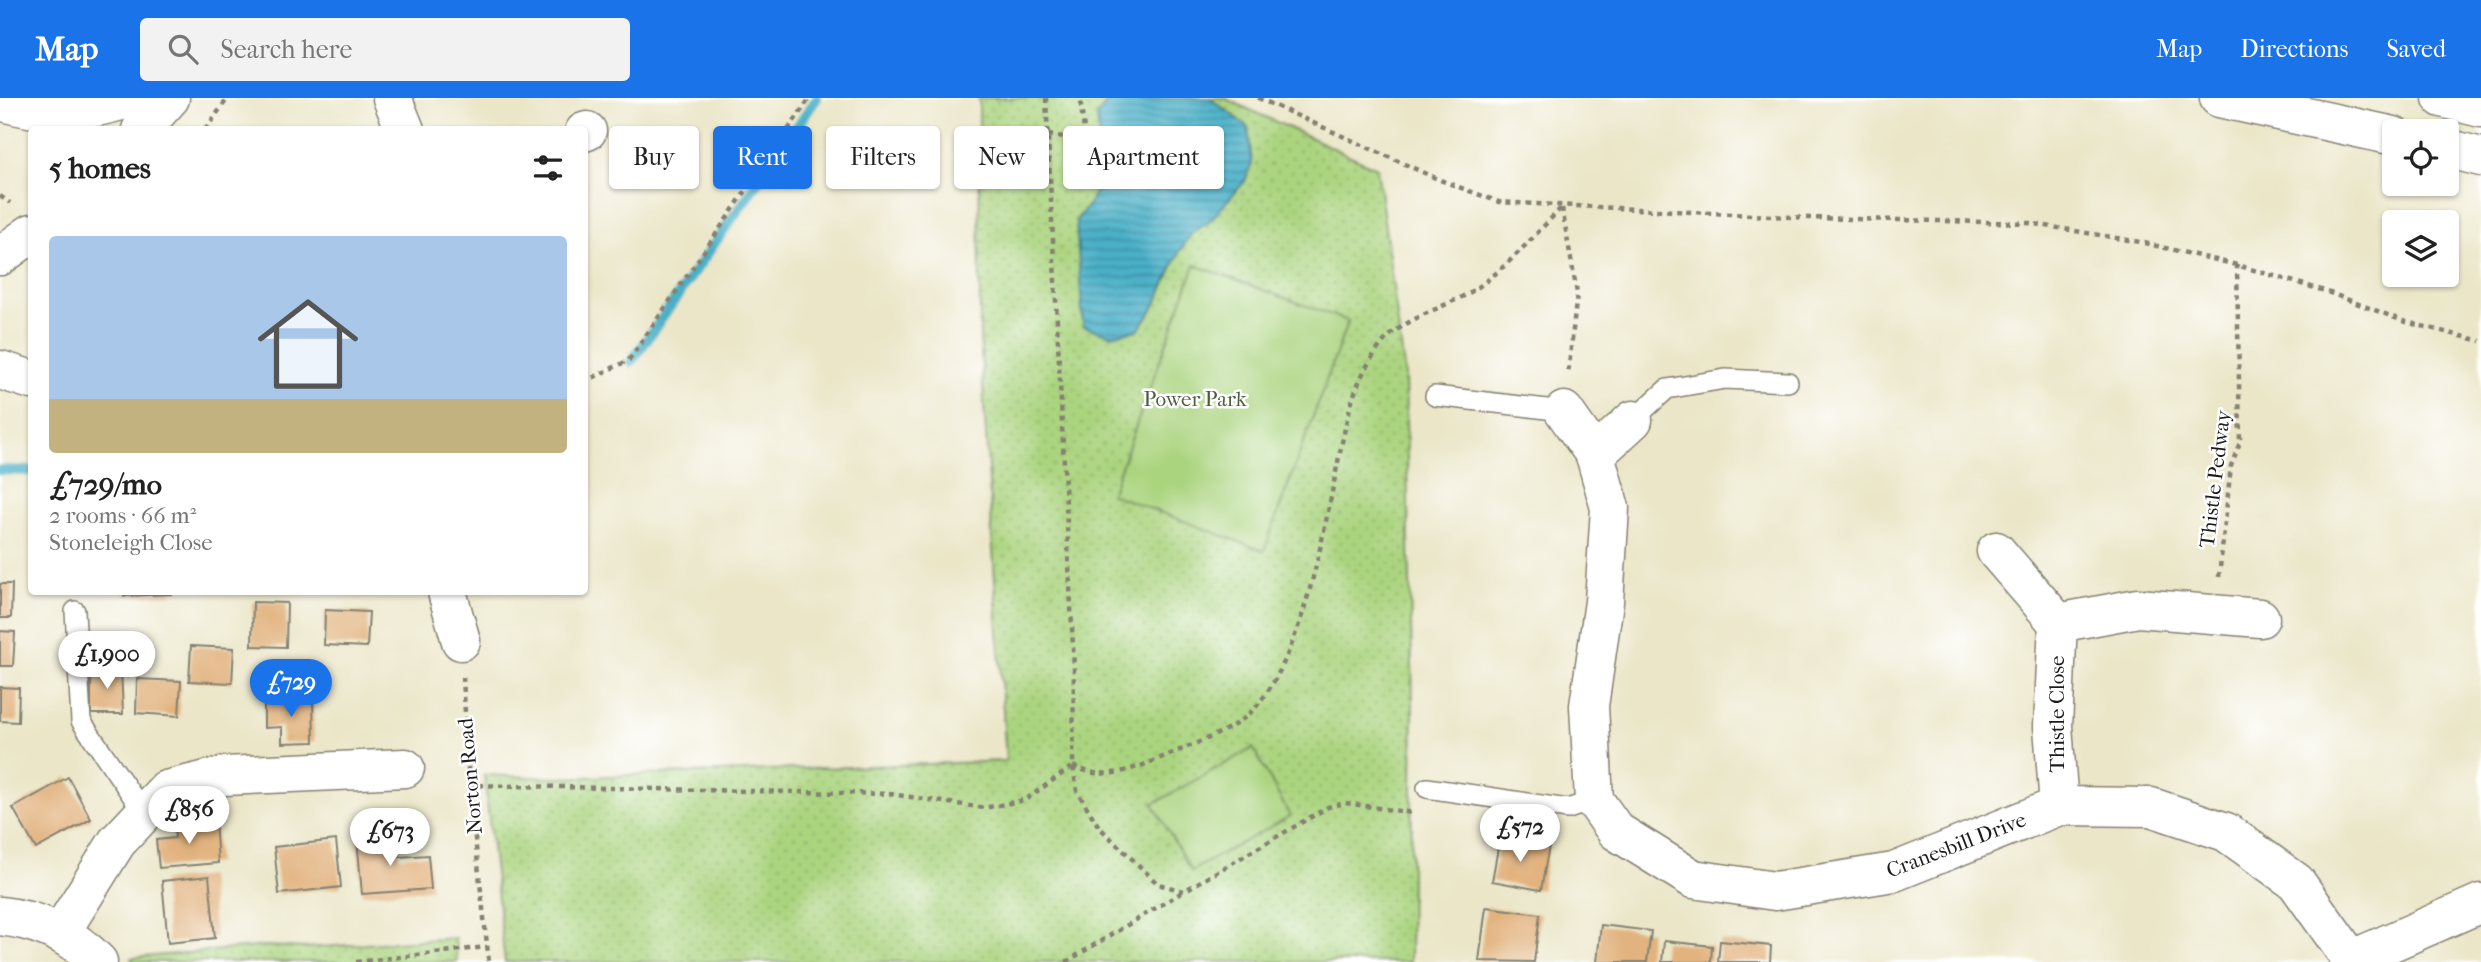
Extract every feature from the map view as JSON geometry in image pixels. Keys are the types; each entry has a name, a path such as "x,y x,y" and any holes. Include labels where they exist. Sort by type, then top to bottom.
{"main road":[{"path":"0,101 48,113 95,109 131,98"},
{"path":"145,126 170,98"},
{"path":"392,98 403,126"},
{"path":"2218,98 2382,133"},
{"path":"2442,98 2481,108"},
{"path":"2459,151 2481,157"},
{"path":"0,256 28,236"},
{"path":"0,370 28,379"},
{"path":"1564,411 1595,455 1610,509 1604,601 1589,706 1594,800"},
{"path":"1595,455 1633,420"},
{"path":"1996,551 2058,623 2138,608 2215,612 2260,618"},
{"path":"448,595 461,641"},
{"name":"Thistle Close","path":"2058,623 2053,726 2059,806"},
{"path":"61,932 117,842 166,790 224,776 405,768"},
{"name":"Cranesbill Drive","path":"1594,800 1616,831 1693,879 1775,891 1894,872 2059,806 2151,807 2226,832 2296,883 2353,961"},
{"path":"2353,961 2481,903"},
{"path":"0,916 19,918 61,932 84,947 98,962"}],"lane":[{"path":"1633,420 1667,389 1725,379 1788,382"},
{"path":"1434,396 1564,411"},
{"path":"75,611 81,721 144,813"},
{"path":"1427,788 1568,809 1594,800"}],"path":[{"path":"208,126 228,98"},
{"path":"588,380 629,360 810,98"},
{"path":"1046,98 1048,126"},
{"path":"1049,135 1065,137 1068,186 1084,185 1085,137 1080,98"},
{"path":"1258,98 1440,180 1499,202 1562,208 2029,223 2140,242 2237,265 2325,291 2406,322 2481,341"},
{"path":"1049,156 1074,668 1073,766 1077,791 1099,827 1158,884 1184,891"},
{"path":"1073,766 1091,775 1118,774 1193,745 1247,715 1271,688 1292,645 1311,581 1353,390 1382,342 1414,321 1475,290 1505,265 1562,208"},
{"path":"1562,208 1577,293 1564,411"},
{"name":"Thistle Pedway","path":"2215,612 2231,466 2240,442 2237,265"},
{"name":"Norton Road","path":"461,641 469,785 489,962"},
{"path":"469,785 890,794 984,808 1025,800 1073,766"},
{"path":"1066,962 1328,807"},
{"path":"356,962 487,947"}],"green space":[{"name":"Power Park","path":"979,98 1224,98 1377,168 1405,376 1413,705 1410,962 505,962 484,775 556,778 1006,761 980,336 979,189 1049,189 1049,126 979,126"},
{"path":"1195,265 1348,321 1264,551 1111,494"},
{"path":"1253,748 1290,816 1191,871 1153,804"},
{"path":"455,938 457,962 133,962 131,958 266,946 304,948"}],"water":[{"path":"1110,98 1210,98 1248,127 1252,163 1245,181 1209,222 1192,233 1179,253 1154,308 1138,330 1110,335 1083,326 1076,220 1097,189 1224,189 1224,126 1098,126 1097,116"}],"building":[{"path":"0,584 12,584 11,618 0,618"},
{"path":"253,602 287,603 286,647 252,646"},
{"path":"325,610 369,612 367,647 324,645"},
{"path":"0,631 15,632 13,666 0,666"},
{"path":"191,646 234,648 232,683 189,681"},
{"path":"91,667 121,667 123,714 91,714"},
{"path":"137,679 181,681 179,716 136,713"},
{"path":"0,687 19,688 18,722 0,721"},
{"path":"313,699 314,742 282,743 282,727 264,728 264,700"},
{"path":"68,777 91,819 36,849 13,808"},
{"path":"215,821 218,863 159,868 156,840 175,838 174,825"},
{"path":"384,836 385,845 398,844 399,857 428,855 431,889 362,894 357,838"},
{"path":"1500,837 1549,846 1541,890 1492,881"},
{"path":"336,840 341,887 279,894 274,847"},
{"path":"209,876 215,938 168,943 162,881"},
{"path":"1486,907 1540,914 1534,962 1479,961"},
{"path":"1601,925 1651,931 1647,962 1597,962"},
{"path":"1664,941 1712,946 1711,962 1662,962"},
{"path":"1720,941 1771,946 1770,962 1718,962"}],"waterway":[{"path":"631,362 817,98"},
{"path":"0,470 28,471"}]}
